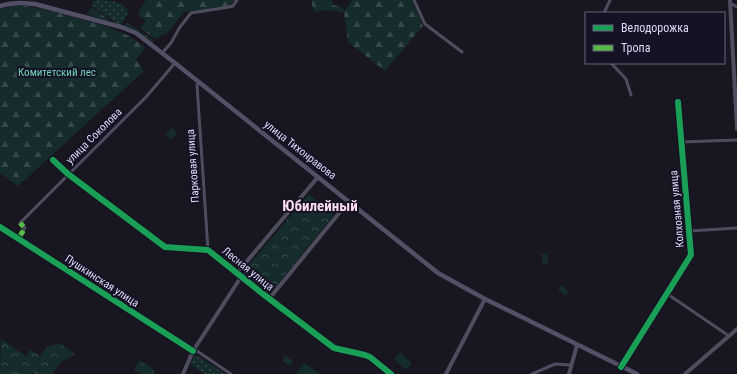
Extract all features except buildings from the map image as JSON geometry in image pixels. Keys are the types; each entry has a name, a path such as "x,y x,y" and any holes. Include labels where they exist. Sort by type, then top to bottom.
{"main road":[{"name":"улица Тихонравова","path":"0,6 15,3 35,4 121,27 136,34 318,176 438,273 486,299 637,374"}],"street":[{"path":"162,53 171,43 180,27 191,13 233,6 237,0"},
{"path":"414,0 425,24 462,52"},
{"path":"604,12 610,0"},
{"path":"730,2 737,8"},
{"path":"730,2 735,68 737,129"},
{"name":"улица Соколова","path":"18,239 25,228 20,223 146,97 175,63"},
{"path":"612,64 626,79 631,95"},
{"name":"Парковая улица","path":"199,82 197,85 198,104 208,250"},
{"name":"Колхозная улица","path":"621,367 691,255 678,102"},
{"path":"681,142 737,140"},
{"name":"Лесная улица","path":"53,160 68,174 165,247 208,250 269,299 334,348 370,357 391,374"},
{"path":"236,273 313,184 318,176"},
{"path":"269,299 349,201"},
{"name":"Пушкинская улица","path":"0,227 231,374"},
{"path":"689,231 737,228"},
{"path":"183,374 194,350 241,277"},
{"path":"666,293 729,336"},
{"path":"446,374 486,299"},
{"path":"686,374 737,329"},
{"path":"569,374 577,345"},
{"path":"532,374 555,364 571,365"}],"green space":[{"path":"95,0 120,3 124,5 129,13 120,26 91,5"},
{"path":"146,0 235,0 230,6 184,12 168,32 155,39 140,28 146,21 137,14"},
{"path":"311,0 332,0 333,5 342,7 344,12 325,10 314,12"},
{"path":"352,0 412,0 423,26 385,71 348,42 344,12"},
{"name":"Комитетский лес","path":"12,6 39,8 109,27 129,36 145,47 136,60 144,71 18,186 0,173 0,9"},
{"path":"92,7 108,19 109,22 86,14"},
{"path":"127,22 154,41 152,43 124,26"},
{"path":"172,128 177,133 171,140 165,135"},
{"path":"309,194 334,215 268,296 241,274"},
{"path":"547,253 549,263 543,264 541,254"},
{"path":"562,285 569,292 565,296 558,289"},
{"path":"1,339 26,356 30,349 40,356 47,347 60,343 75,354 60,363 52,374 36,374 33,372 31,374 0,374"},
{"path":"400,352 412,363 406,370 394,359"},
{"path":"195,354 226,374 204,374 190,364"},
{"path":"285,355 293,361 290,366 282,361"},
{"path":"139,360 155,370 153,374 141,374 134,370"},
{"path":"304,363 320,374 296,374"}],"marked path":[{"path":"18,239 25,228 20,223"}],"cycle path":[{"path":"621,367 691,255 678,102"},
{"path":"53,160 68,174 165,247 208,250 334,348 370,357 391,374"},
{"path":"0,227 193,351"}],"district":[{"name":"Юбилейный","path":"320,206"}]}
